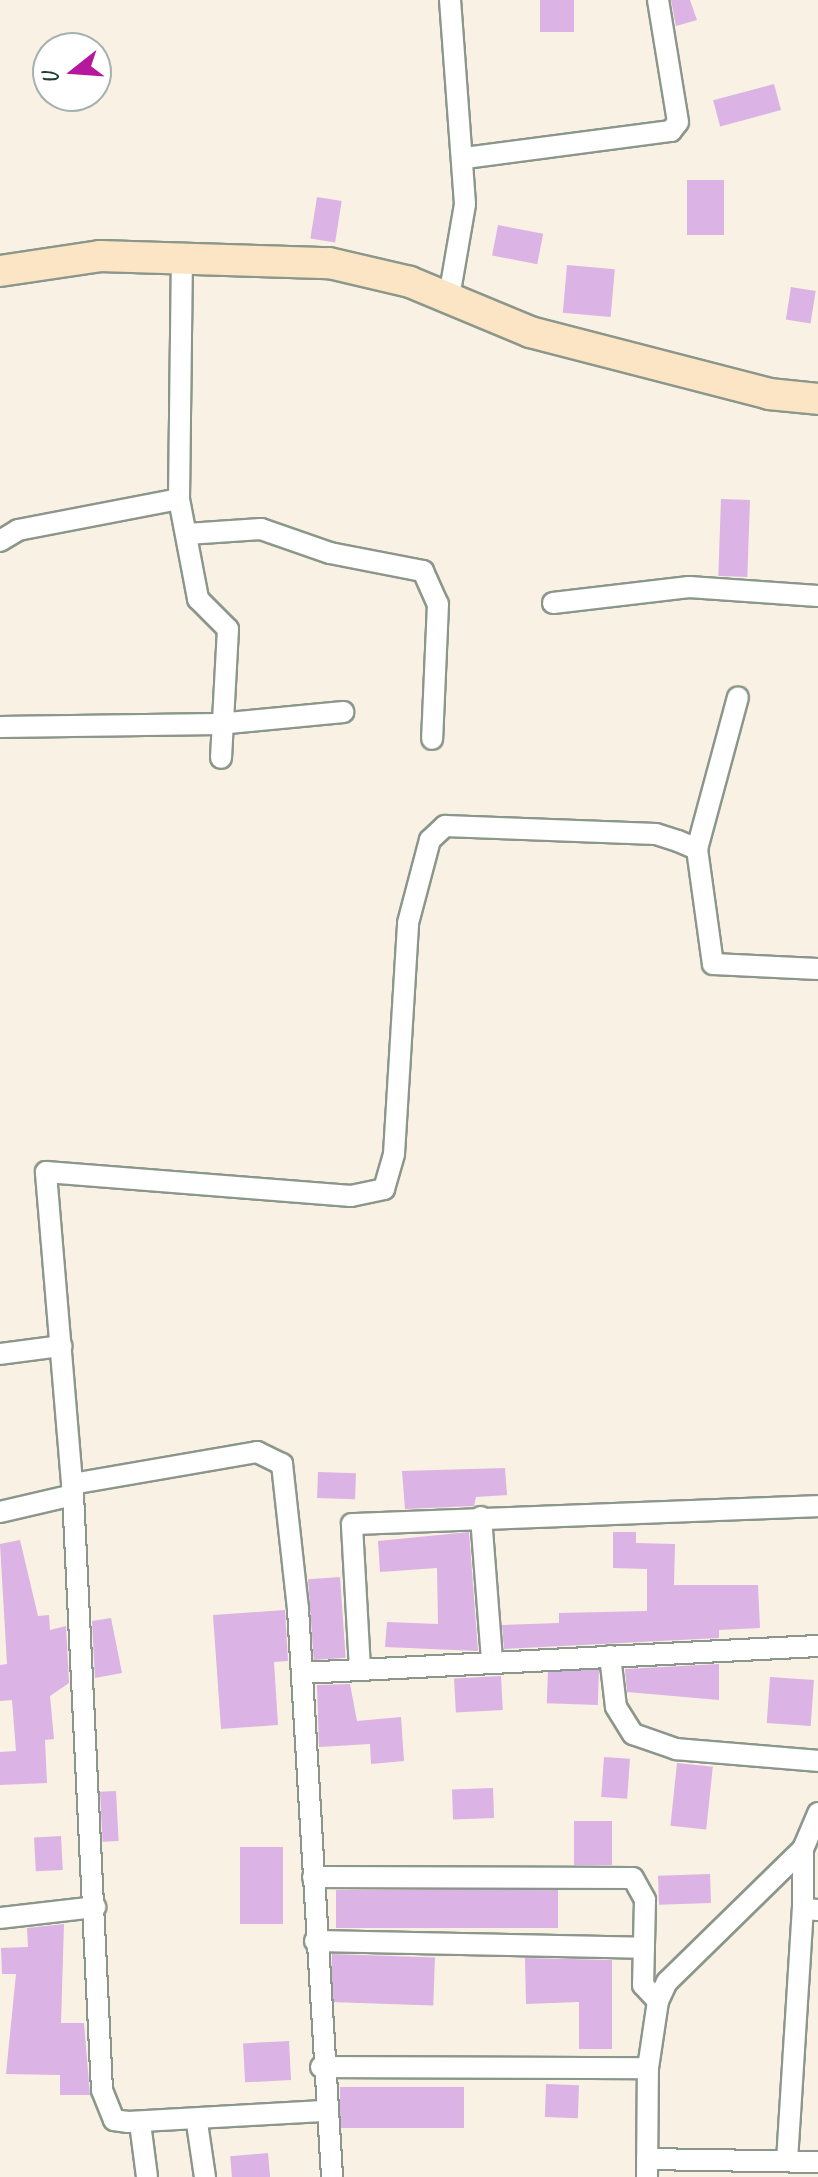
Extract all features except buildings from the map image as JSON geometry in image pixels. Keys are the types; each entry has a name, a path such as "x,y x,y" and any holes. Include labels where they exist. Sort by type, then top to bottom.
{"street":[{"path":"449,297 464,232 465,158 450,0"},
{"path":"465,158 671,131 678,122 658,0"},
{"path":"182,254 179,499 201,606 218,613 228,629 218,724 221,758"},
{"path":"0,271 100,256 182,254 329,263 449,297 530,332 755,391 818,399"},
{"path":"0,541 18,530 179,499"},
{"path":"187,534 261,529 330,553 423,571 438,604 432,739"},
{"path":"553,603 689,587 818,596"},
{"path":"738,697 697,849 713,964 818,969"},
{"path":"0,727 218,724 343,712"},
{"path":"323,2111 197,2123 140,2123 114,2120 102,2090 72,1490 46,1172 351,1196 384,1189 394,1154 408,923 437,830 452,825 656,834 697,849"},
{"path":"0,1354 61,1346"},
{"path":"0,1512 72,1490 275,1454 291,1522 302,1673 323,2111 332,2177"},
{"path":"360,1669 352,1524 818,1506"},
{"path":"481,1517 492,1661"},
{"path":"302,1673 818,1646"},
{"path":"610,1656 616,1707 633,1734 676,1749 818,1761"},
{"path":"818,1813 803,1849 667,1982 658,2001 648,2068 647,2168 818,2162"},
{"path":"787,2161 811,1909 803,1849"},
{"path":"313,1877 633,1878 645,1900 643,1985 658,2001"},
{"path":"0,1918 95,1907"},
{"path":"315,1941 644,1948"},
{"path":"321,2067 648,2068"},
{"path":"140,2123 147,2177"},
{"path":"197,2123 205,2177"}]}
